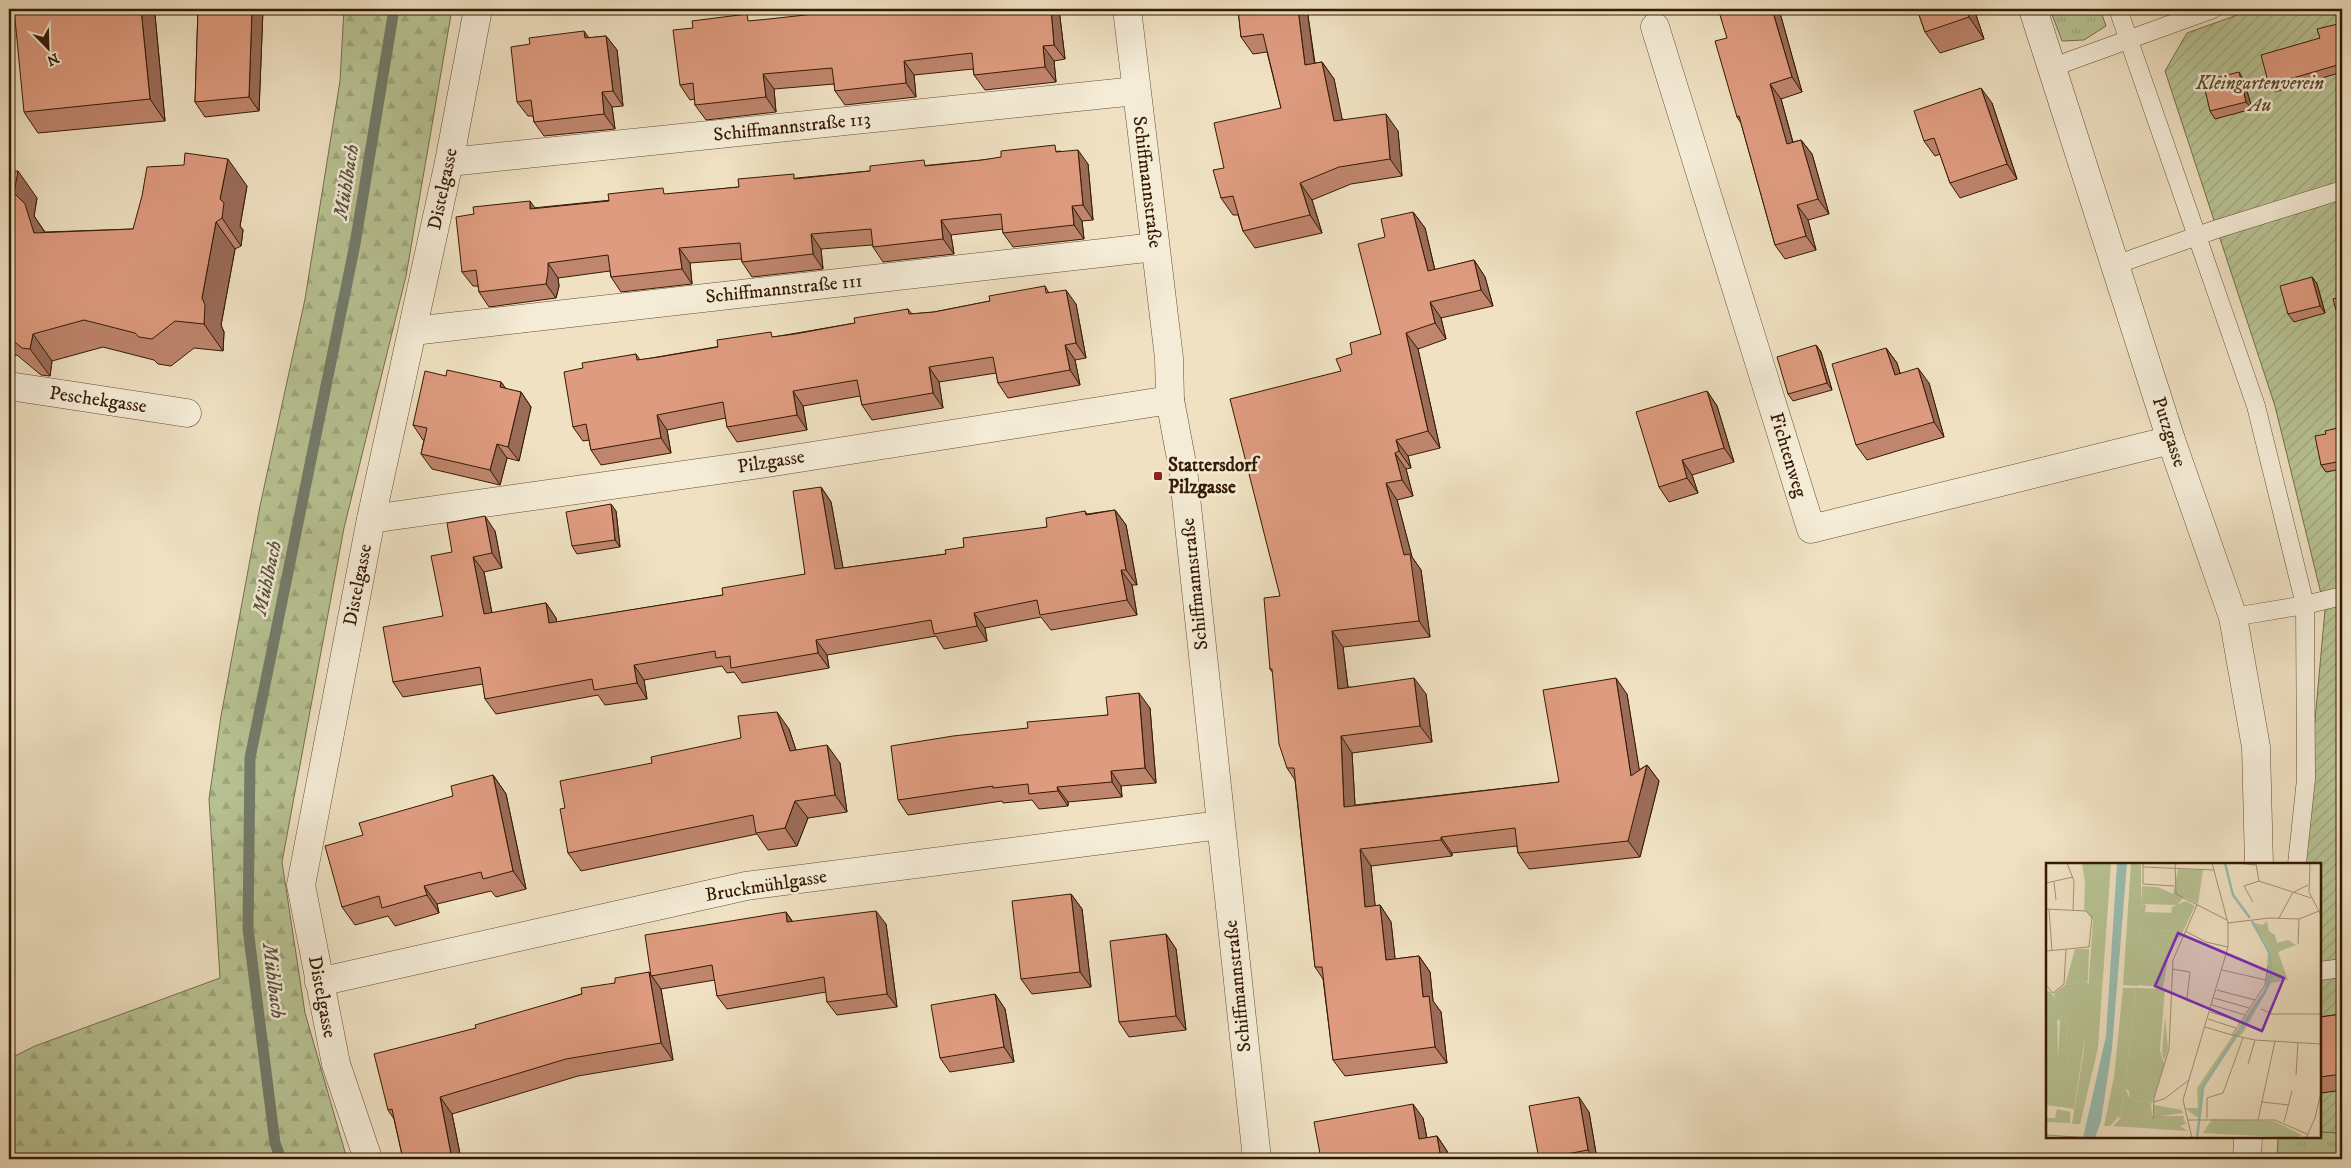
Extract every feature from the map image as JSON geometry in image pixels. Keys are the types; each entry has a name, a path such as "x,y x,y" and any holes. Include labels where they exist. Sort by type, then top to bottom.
{"street":[{"name":"Distelgasse","path":"368,1159 336,1064 301,885 371,519 449,162 478,9"},
{"name":"Schiffmannstraße","path":"1127,9 1169,358 1170,400 1183,469 1257,1159"},
{"name":"Putzgasse","path":"2033,9 2171,440 2233,616 2256,747 2259,863"},
{"name":"Fichtenweg","path":"1655,27 1811,529 2171,440"},
{"name":"Schiffmannstraße 113","path":"449,162 1136,92"},
{"name":"Schiffmannstraße 111","path":"413,331 1155,247"},
{"name":"Peschekgasse","path":"9,386 187,413"},
{"name":"Pilzgasse","path":"371,519 761,464 1170,400"},
{"name":"Bruckmühlgasse","path":"319,982 746,886 1220,826"},
{"path":"2247,1159 2248,1138"}],"lane":[{"path":"2118,9 2256,406 2305,606 2306,779 2297,863"},
{"path":"2053,67 2212,9"},
{"path":"2115,265 2342,190"},
{"path":"2233,616 2305,606 2342,596"},
{"path":"2321,971 2342,968"}],"green space":[{"path":"344,9 452,9 406,276 344,528 282,862 305,1013 347,1159 9,1159 9,1059 35,1046 220,978 209,799 221,716 260,506 305,299 340,81"},
{"path":"2050,9 2100,9 2106,26 2084,40 2062,41"},
{"name":"Kleingartenverein Au","path":"2254,9 2342,9 2342,1133 2321,1132 2321,863 2302,863 2325,610 2275,406 2165,71 2187,33"},
{"path":"2321,1132 2342,1133 2342,1159 2277,1159 2278,1138 2321,1138"}],"building":[{"path":"14,9 141,9 150,99 24,112"},
{"path":"198,9 252,9 249,97 195,102"},
{"path":"832,9 1051,9 1054,45 1043,46 1045,67 974,75 972,53 904,61 906,83 835,91 832,68 763,74 766,97 695,105 693,83 680,85 673,30 693,28 692,21 747,14 748,21 832,12"},
{"path":"1238,9 1298,9 1305,65 1322,62 1334,121 1386,114 1390,159 1339,167 1300,183 1310,215 1243,231 1233,196 1221,198 1213,170 1224,168 1214,123 1281,108 1263,34 1241,37"},
{"path":"1732,9 1772,9 1792,77 1770,84 1787,144 1801,140 1818,199 1797,205 1806,236 1775,245 1739,116 1737,117 1715,41 1727,38 1719,12"},
{"path":"1917,9 1966,9 1969,17 1925,32"},
{"path":"2342,23 2342,67 2341,64 2269,85 2261,55 2320,38 2317,29"},
{"path":"584,31 585,38 606,36 613,91 602,92 604,114 534,122 531,100 517,102 511,47 530,44 529,38"},
{"path":"2239,72 2246,102 2210,111 2203,81"},
{"path":"1981,88 2007,164 1950,183 1934,138 1924,141 1914,111"},
{"path":"1055,145 1056,152 1078,150 1083,205 1072,206 1074,225 1003,233 1001,214 941,220 943,239 873,247 871,229 811,234 813,254 742,262 740,243 679,248 682,269 611,277 608,255 548,263 546,284 479,292 476,270 462,272 456,217 474,214 473,207 530,201 530,209 609,201 608,194 663,188 664,194 739,187 738,179 794,174 794,179 870,171 870,166 924,160 925,166 982,160 1001,157 1001,151"},
{"path":"185,153 228,159 220,199 224,203 222,218 216,222 202,298 205,305 204,324 175,321 152,339 139,337 135,333 84,320 33,334 30,349 22,348 9,337 9,172 18,171 14,193 25,204 34,233 133,229 142,196 147,167 184,165"},
{"path":"1413,212 1428,271 1474,260 1481,290 1430,302 1435,323 1406,333 1428,431 1396,440 1399,451 1395,453 1402,480 1386,483 1404,555 1410,554 1419,621 1332,631 1338,689 1414,678 1420,726 1341,736 1344,807 1559,782 1543,690 1616,678 1631,776 1647,765 1628,841 1518,853 1515,828 1441,837 1441,840 1360,849 1365,907 1380,905 1386,960 1419,956 1423,997 1429,996 1435,1047 1333,1060 1322,967 1315,967 1294,768 1287,768 1279,744 1272,669 1270,669 1264,598 1280,596 1230,399 1341,371 1336,359 1352,354 1350,343 1381,334 1358,244 1385,237 1381,219"},
{"path":"2312,277 2320,306 2288,314 2280,286"},
{"path":"1045,286 1046,293 1066,290 1076,343 1065,345 1070,370 998,383 993,357 929,367 933,393 862,405 857,380 793,391 797,415 727,427 723,402 657,415 661,438 591,450 586,424 573,427 564,372 583,368 582,363 636,354 637,360 659,357 718,347 717,340 771,332 772,337 795,334 855,323 854,318 908,309 909,314 934,312 990,301 989,296"},
{"path":"2342,296 2342,332 2333,299"},
{"path":"1816,345 1827,383 1788,394 1777,357"},
{"path":"1886,348 1895,375 1918,368 1934,422 1856,445 1832,364"},
{"path":"447,370 501,382 500,387 521,392 508,447 497,444 490,470 421,454 427,428 413,425 425,371 446,376"},
{"path":"1707,391 1724,448 1682,460 1687,478 1659,487 1636,412"},
{"path":"2342,427 2342,461 2321,465 2315,436 2326,434 2325,431"},
{"path":"821,487 835,569 946,554 945,550 964,547 963,538 1047,527 1046,518 1085,511 1086,515 1115,510 1126,570 1121,570 1127,600 1040,615 1037,600 974,613 977,626 934,634 931,620 816,640 818,653 731,668 730,656 716,658 715,651 634,665 637,683 594,690 592,679 485,699 480,667 393,682 383,627 443,616 431,556 452,552 447,523 485,516 492,553 473,557 484,614 546,603 549,623 723,595 722,588 805,574 793,491"},
{"path":"611,504 615,540 572,546 566,512"},
{"path":"1139,693 1145,768 1111,771 1112,782 1057,787 1058,791 1029,794 1028,784 993,788 993,786 898,800 891,746 953,736 1028,728 1027,722 1108,715 1106,697"},
{"path":"777,712 790,751 827,745 835,795 795,801 785,828 756,833 753,815 568,853 560,809 565,808 560,781 652,763 651,757 741,738 738,716"},
{"path":"493,775 513,871 483,879 481,872 424,886 427,895 382,908 379,896 342,907 325,846 363,835 359,823 453,796 451,786"},
{"path":"1071,894 1080,972 1021,979 1012,901"},
{"path":"876,911 887,994 827,1002 824,977 717,996 712,965 651,976 645,935 786,912 787,922"},
{"path":"1166,934 1176,1016 1119,1022 1110,941"},
{"path":"649,972 661,1043 566,1059 440,1097 452,1159 403,1159 392,1109 388,1110 374,1054 476,1028 475,1025 582,994 581,988 615,983 615,978"},
{"path":"995,994 1004,1047 940,1058 931,1005"},
{"path":"2342,1014 2342,1074 2321,1077 2321,1017"},
{"path":"1579,1097 1588,1150 1539,1159 1529,1106"},
{"path":"1413,1104 1419,1139 1437,1136 1441,1159 1397,1159 1396,1156 1378,1159 1321,1159 1314,1122"}],"waterway":[{"name":"Mühlbach","path":"281,1159 275,1143 248,929 250,758 355,244 394,9"}],"place":[{"name":"Stattersdorf Pilzgasse","path":"1158,476"}]}
